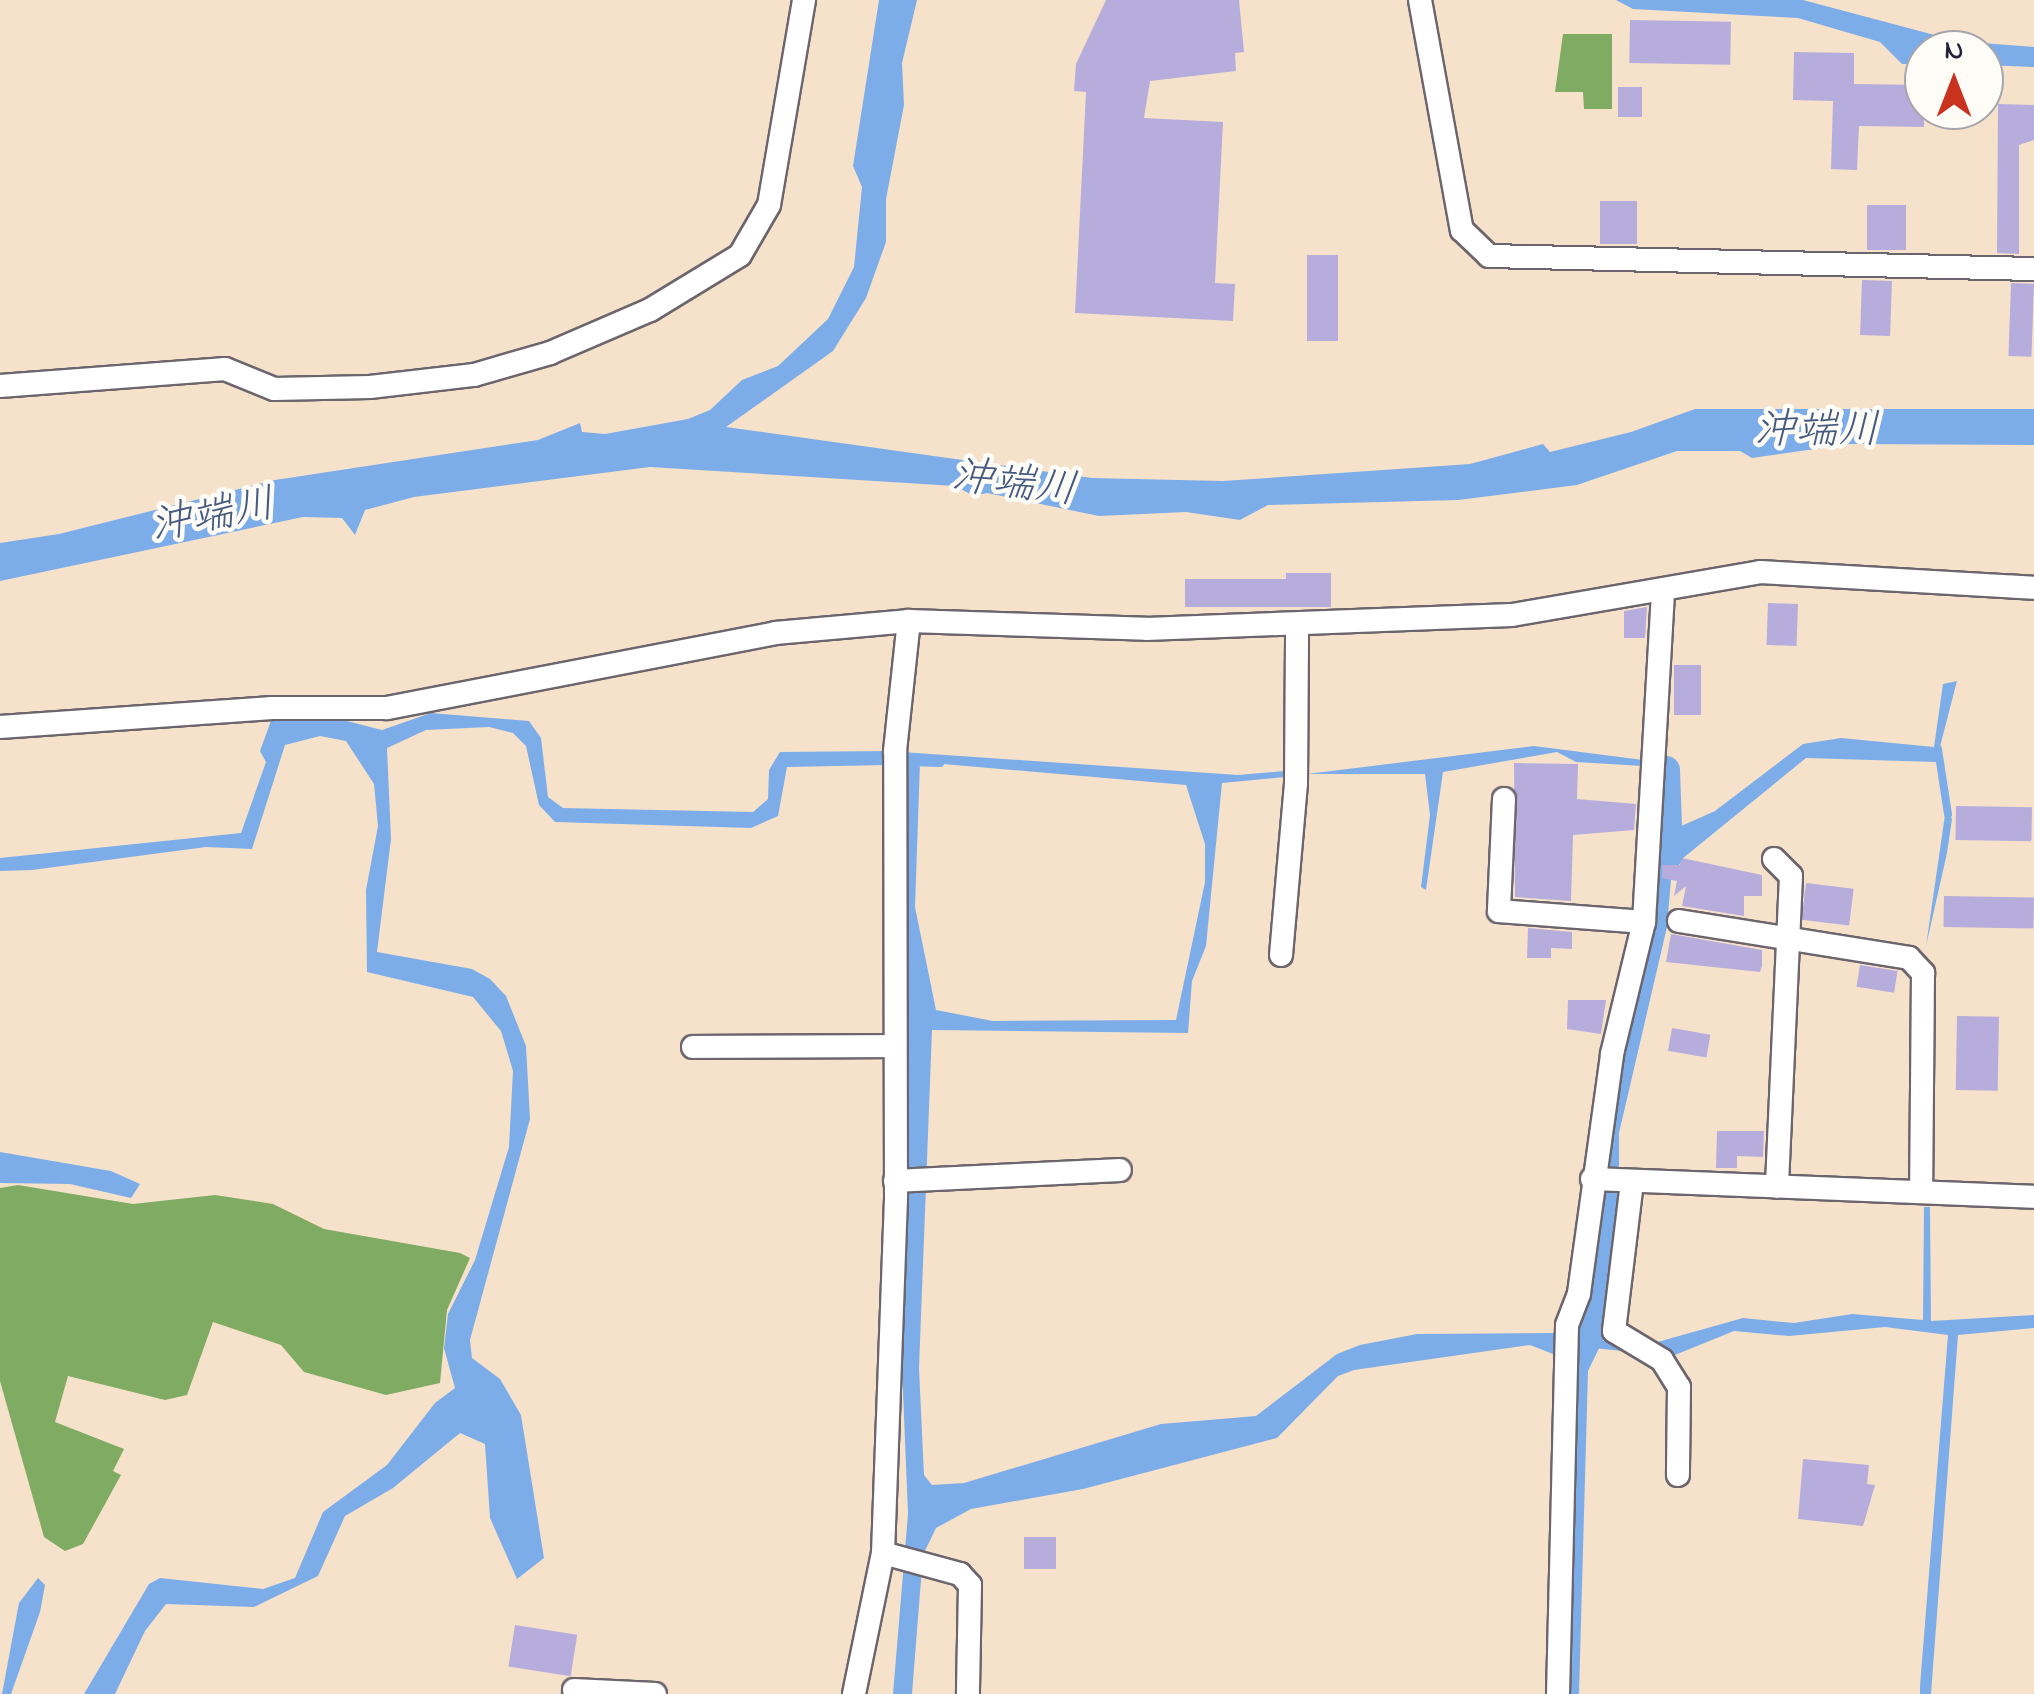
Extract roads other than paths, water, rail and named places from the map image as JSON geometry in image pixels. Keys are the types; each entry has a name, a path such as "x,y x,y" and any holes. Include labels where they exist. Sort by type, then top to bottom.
{"street":[{"path":"0,386 225,369 274,389 387,386 474,375 550,353 650,310 740,255 769,205 804,0"},
{"path":"1420,0 1462,230 1489,256 2034,269"},
{"path":"0,727 272,708 388,708 774,633 909,621 1297,625 1512,615 1760,572 2034,588"},
{"path":"1558,1694 1567,1325 1579,1293 1612,1054 1644,922 1663,590"},
{"path":"854,1694 890,1555 900,1180 894,1046 895,761 909,621"},
{"path":"1280,955 1296,774 1297,625"},
{"path":"1504,800 1500,911 1644,922"},
{"path":"1774,859 1792,876 1776,1187"},
{"path":"1678,922 1788,936 1909,958 1923,973 1921,1192"},
{"path":"692,1047 894,1046"},
{"path":"900,1180 1120,1170"},
{"path":"1596,1179 2034,1197"},
{"path":"1632,1182 1614,1331 1648,1350 1679,1387 1678,1475"},
{"path":"890,1555 960,1574 970,1584 968,1694"},
{"path":"574,1690 654,1694"}],"water":[{"name":"沖端川","path":"879,0 917,0 902,63 904,105 886,199 886,242 866,298 833,351 726,427 1092,478 1223,481 1470,464 1543,444 1550,452 1631,432 1695,409 2034,409 2034,445 1850,444 1752,458 1740,451 1677,451 1577,485 1458,500 1268,505 1240,520 1186,512 1099,516 987,493 974,496 955,486 650,467 414,497 365,510 355,535 342,518 303,517 0,581 0,543 59,534 275,480 538,440 580,423 582,432 605,434 688,419 710,410 742,380 778,366 828,319 854,267 862,187 853,166"},
{"path":"1616,0 1803,0 1916,30 1904,30 1902,64 1880,42 1798,18 1633,9"},
{"path":"2004,45 2034,47 2034,67 2004,66"},
{"path":"1957,681 1936,762 1806,758 1672,867 1667,927 1619,1133 1619,1230 1604,1338 1588,1371 1579,1694 1567,1694 1575,1333 1606,1191 1615,1088 1659,836 1715,811 1803,744 1841,738 1934,747 1943,684"},
{"path":"431,713 529,721 541,738 548,797 563,808 753,812 768,799 769,770 780,752 888,751 887,765 787,767 778,816 751,828 555,822 539,805 526,746 513,733 489,727 426,730 387,748 391,839 377,952 472,969 490,979 506,996 526,1046 530,1119 470,1340 472,1358 500,1379 521,1415 544,1558 517,1579 490,1518 485,1444 460,1433 393,1488 345,1516 318,1576 254,1607 166,1604 145,1631 115,1694 84,1694 149,1584 160,1578 263,1589 295,1578 323,1512 387,1465 435,1403 455,1388 444,1348 448,1314 475,1260 509,1147 513,1071 501,1031 473,997 367,972 366,890 378,826 374,784 346,741 320,736 285,745 252,849 206,847 32,870 0,871 0,858 241,833 266,762 260,751 272,718 331,717 382,730"},
{"path":"1534,746 1643,760 1643,766 1576,762 1557,752 1443,772 1426,890 1421,887 1430,815 1425,774 1307,774"},
{"path":"902,752 1238,775 1285,771 1285,777 1222,783 1206,946 1192,981 1188,1033 932,1030 919,1368 924,1475 932,1485 964,1483 1161,1424 1256,1416 1337,1354 1360,1345 1417,1334 1555,1333 1553,1354 1530,1345 1354,1370 1338,1376 1277,1438 1083,1489 971,1509 936,1528 923,1555 912,1694 893,1694 908,1514 899,1295 910,1170 903,1162","holes":["920,762 1186,785 1205,844 1205,882 1176,1020 993,1021 936,1010 915,907"]},
{"path":"1946,808 1952,819 1926,946"},
{"path":"0,1152 111,1171 140,1184 131,1198 70,1184 0,1183"},
{"path":"1924,1207 1930,1207 1931,1321 2034,1315 2034,1328 1958,1335 1931,1694 1920,1694 1920,1686 1948,1335 1885,1327 1789,1336 1734,1331 1665,1359 1654,1343 1743,1318 1794,1323 1852,1314 1923,1320"},
{"path":"38,1578 45,1585 40,1612 11,1694 2,1694 19,1603"}],"waterway":[{"path":"1938,749 1948,814"},
{"path":"909,762 940,763"},
{"path":"1666,770 1669,855"},
{"path":"1594,1344 1625,1347"}]}
